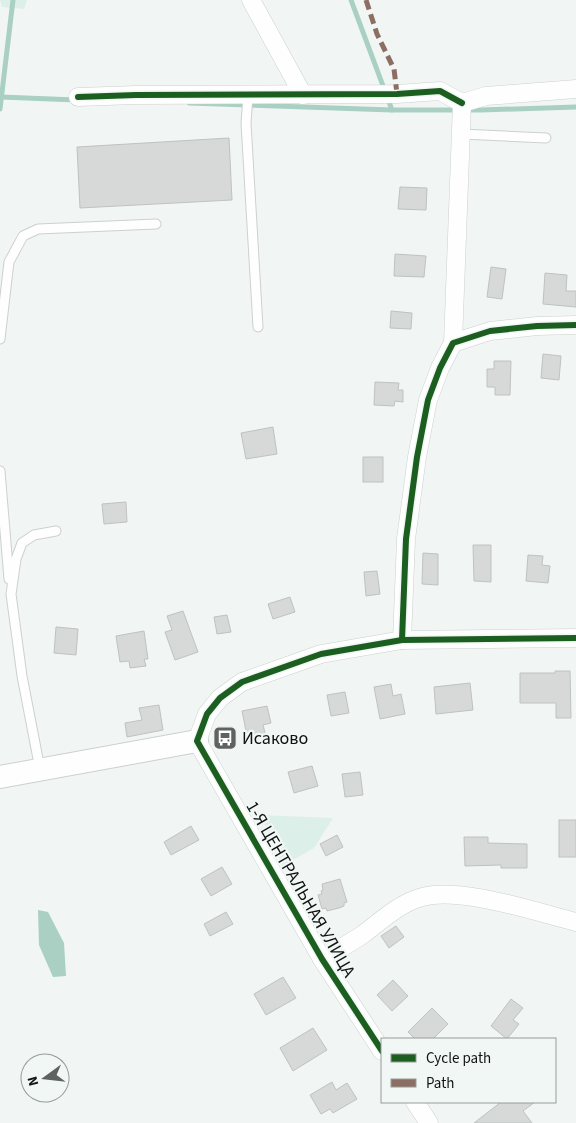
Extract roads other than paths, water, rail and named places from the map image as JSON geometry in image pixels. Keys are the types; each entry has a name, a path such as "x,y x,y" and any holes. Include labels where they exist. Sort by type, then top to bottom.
{"street":[{"path":"251,0 303,95"},
{"path":"78,97 397,94 440,91 462,103 486,96 576,89"},
{"path":"402,640 406,539 417,457 428,400 440,368 453,343 462,103"},
{"path":"453,343 490,331 536,326 576,325"},
{"path":"0,777 197,741 207,714 220,698 242,682 321,654 402,640 576,638"},
{"name":"1-Я ЦЕНТРАЛЬНАЯ УЛИЦА","path":"197,741 322,958 381,1049"},
{"path":"322,958 359,937 399,907 419,898 444,894 477,897 576,922"},
{"path":"417,1103 429,1123"}],"lane":[{"path":"248,96 246,124 258,327"},
{"path":"461,134 546,138"},
{"path":"0,339 9,262 24,236 38,229 156,224"},
{"path":"0,471 11,594 22,676 40,770"},
{"path":"11,594 16,559 22,543 34,535 56,531"}],"waterway":[{"path":"0,109 13,0"},
{"path":"351,0 392,110"},
{"path":"1,97 76,100"},
{"path":"189,103 392,110 576,107"}],"place":[{"name":"Исаково","path":"225,738"}]}
